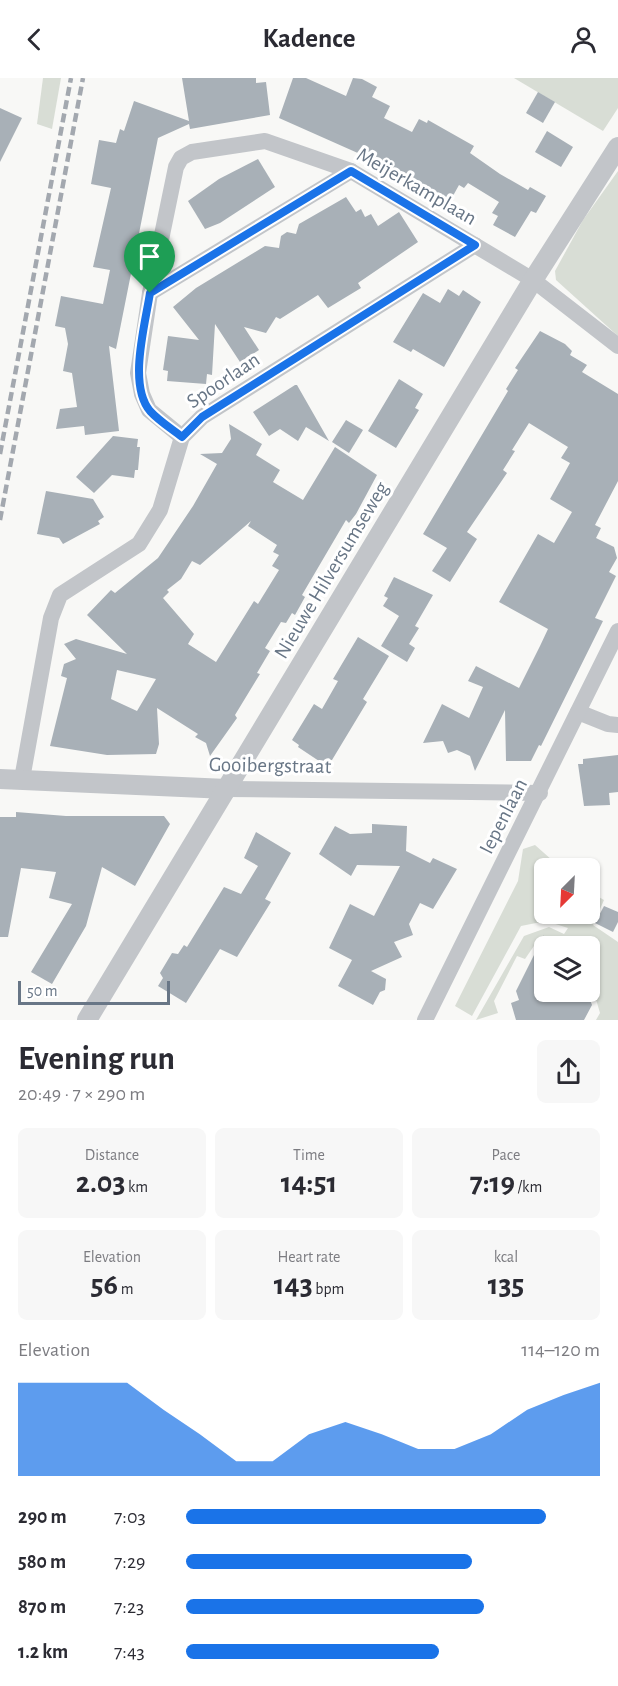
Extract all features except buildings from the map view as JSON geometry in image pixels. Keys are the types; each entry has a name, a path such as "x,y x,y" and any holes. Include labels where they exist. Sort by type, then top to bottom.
{"street":[{"name":"Meijerkamplaan","path":"182,437 149,410 142,394 138,374 150,293 176,167 181,158 192,152 265,141 351,171 533,280 618,346"},
{"name":"Nieuwe Hilversumseweg","path":"87,1020 533,280 618,147"},
{"path":"150,293 351,171"},
{"name":"Spoorlaan","path":"22,780 51,618 60,595 139,544 160,510 182,437 202,417 475,245"},
{"name":"Iepenlaan","path":"430,1018 618,632"},
{"path":"578,712 608,724 618,725"},
{"name":"Gooibergstraat","path":"0,779 227,789 540,793"}],"shaded area":[{"path":"43,78 61,78 52,129 37,124"},
{"path":"514,78 618,78 618,108 603,131"},
{"path":"618,171 618,336 556,280 555,271 583,220"},
{"path":"535,845 550,858 534,858 534,923 521,926 472,1016 455,1006 518,881 523,849"},
{"path":"600,898 604,900 600,909"},
{"path":"555,924 593,924 618,942 618,1020 596,1020 600,1013 597,1002 600,1002 600,936 534,936 534,946 525,959 517,956 494,1001 498,1013 476,1020 524,936 549,927 564,934 568,928"}],"railway":[{"path":"0,454 71,78"},
{"path":"0,520 83,78"}],"route":[{"path":"351,171 475,245 202,417 182,437 149,410 142,394 138,374 150,293 351,171"}]}
